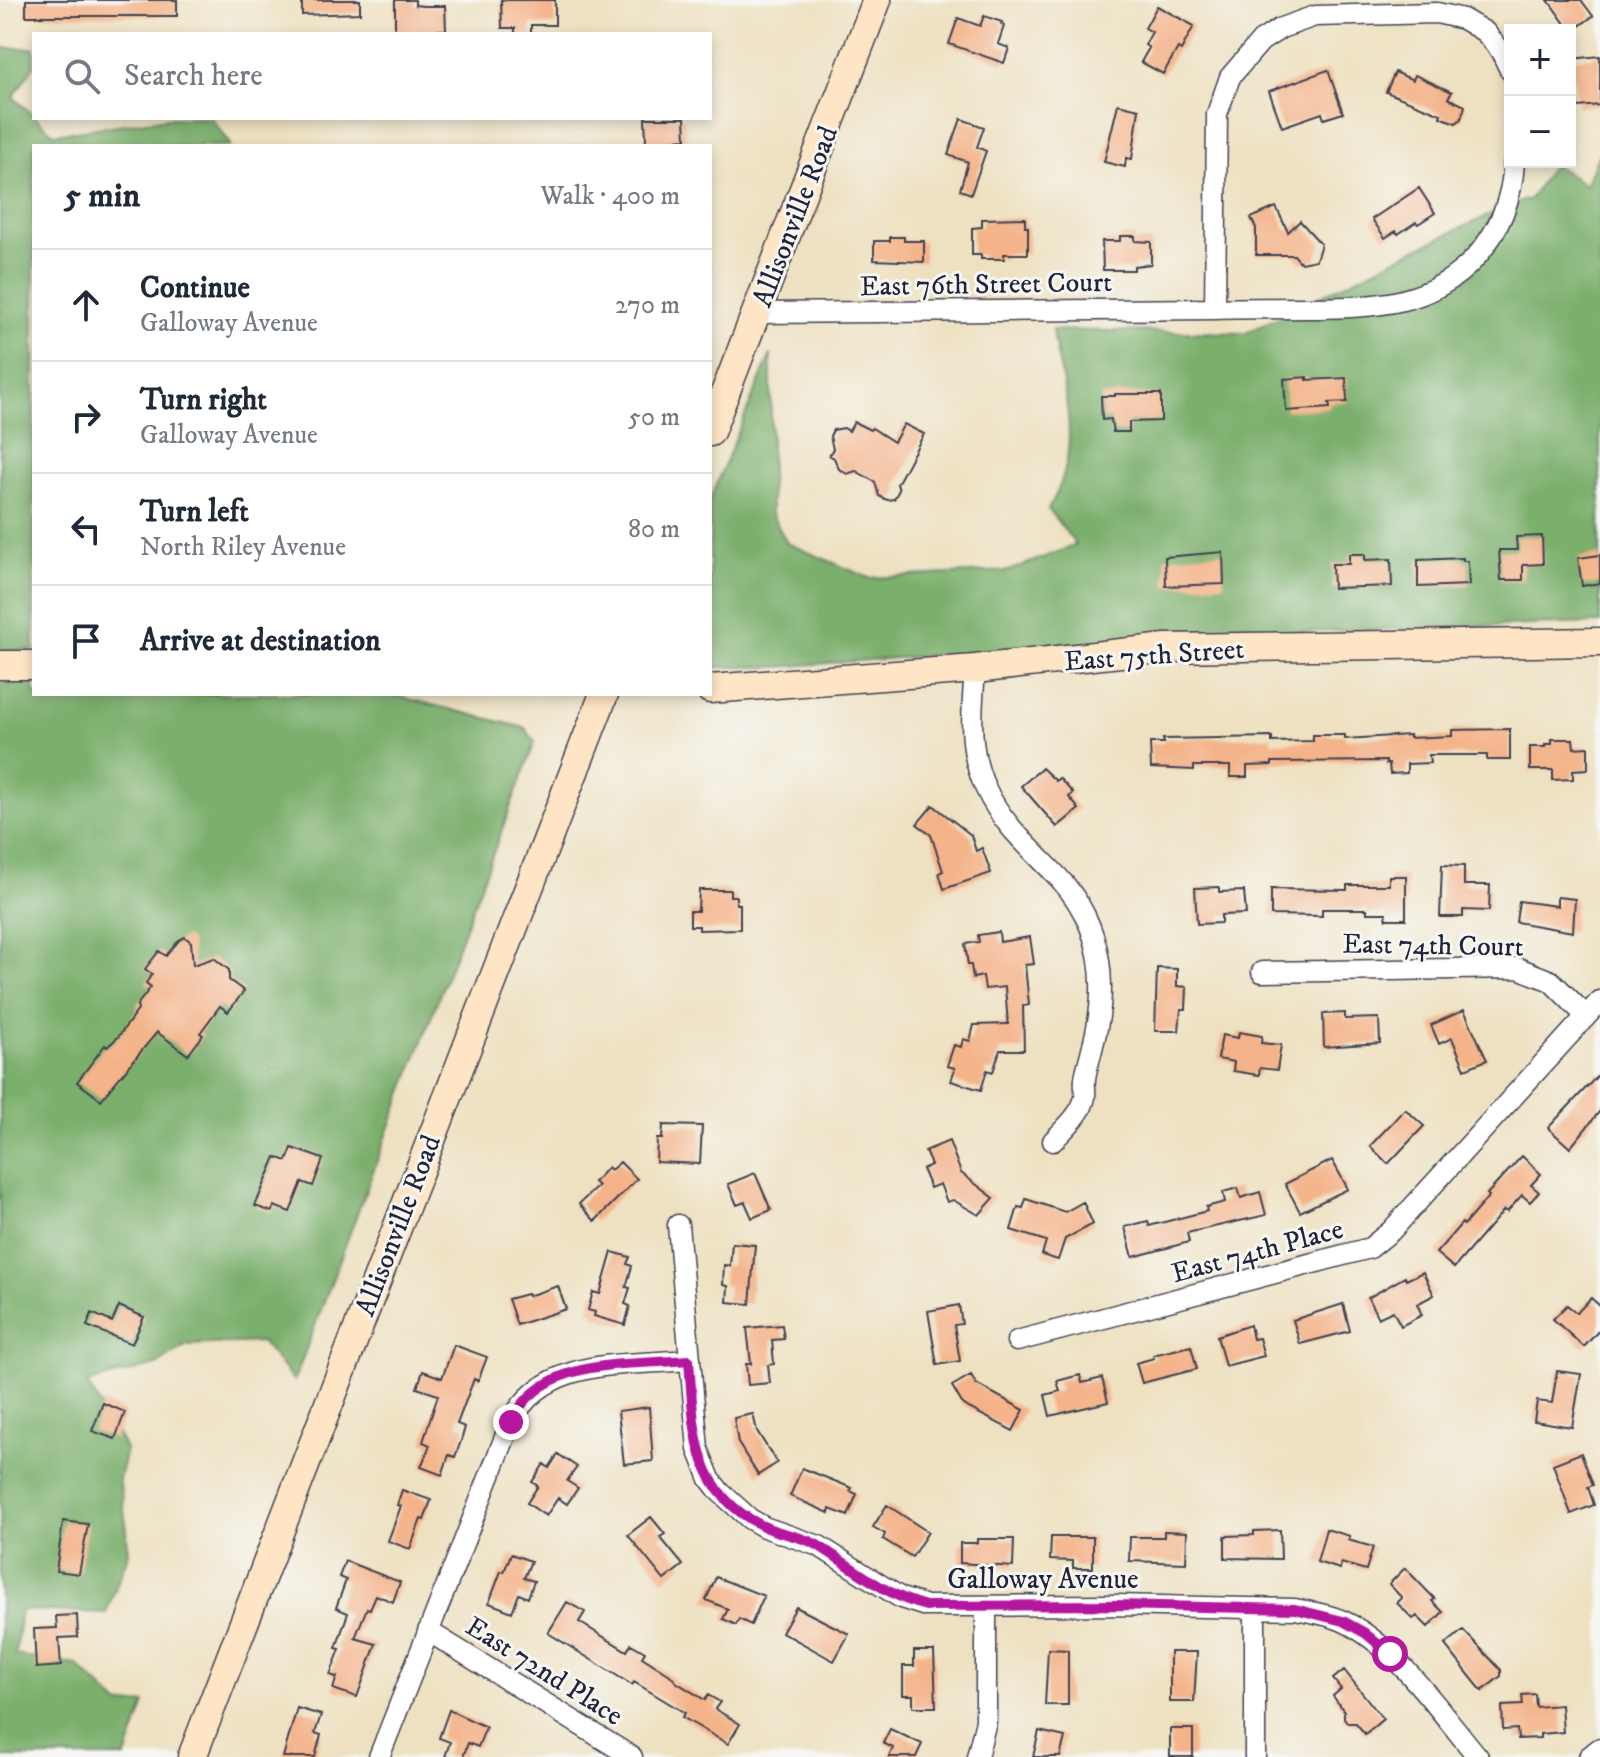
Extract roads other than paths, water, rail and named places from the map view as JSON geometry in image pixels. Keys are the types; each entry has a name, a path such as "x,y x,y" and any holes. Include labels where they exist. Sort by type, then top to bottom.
{"main road":[{"name":"Allisonville Road","path":"712,427 877,0"},
{"name":"East 75th Street","path":"712,689 975,669 1166,648 1600,642"},
{"path":"0,665 32,665"},
{"name":"Allisonville Road","path":"192,1757 603,696"}],"street":[{"path":"1215,309 1217,114 1230,77 1261,41 1281,28 1315,16 1437,13 1463,19 1485,32 1504,57"},
{"name":"East 76th Street Court","path":"758,313 1371,307 1436,290 1470,264 1497,227 1509,198 1513,168"},
{"path":"975,669 971,731 980,776 1005,822 1072,894 1089,923 1101,967 1100,1025 1085,1078 1085,1099 1072,1121 1053,1141"},
{"name":"East 74th Court","path":"1262,972 1518,968 1551,981 1593,1009"},
{"name":"East 74th Place","path":"1017,1341 1370,1248 1391,1231 1593,1009"},
{"name":"Galloway Avenue","path":"678,1225 698,1449 710,1479 737,1510 764,1527 798,1536 819,1546 901,1598 918,1605 1116,1605 1295,1609 1320,1613 1365,1633 1390,1654 1478,1757"},
{"path":"379,1757 511,1422 524,1401 549,1380 572,1371 689,1360"},
{"path":"977,1757 986,1721 986,1607"},
{"path":"1255,1608 1255,1757"},
{"name":"East 72nd Place","path":"428,1631 632,1757"},
{"path":"1589,1757 1600,1748"}]}
